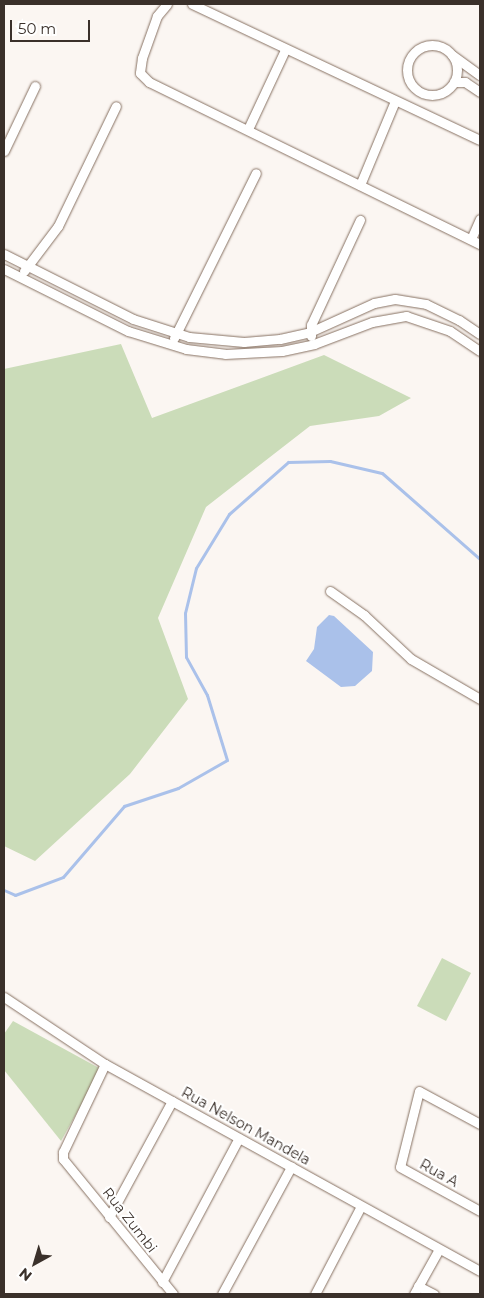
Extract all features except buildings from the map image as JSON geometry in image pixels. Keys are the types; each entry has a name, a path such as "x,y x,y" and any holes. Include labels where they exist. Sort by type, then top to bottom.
{"street":[{"path":"167,4 155,22 142,58 140,73 149,82 248,128 480,244"},
{"path":"192,4 285,50 480,140"},
{"path":"480,75 440,46 425,45 412,54 407,70 412,85 426,94 442,92 454,82 465,82 480,92"},
{"path":"248,128 285,50"},
{"path":"451,54 456,63 454,82"},
{"path":"4,151 35,86"},
{"path":"360,185 395,101"},
{"path":"20,277 26,266 58,226 116,106"},
{"path":"170,345 256,173"},
{"path":"471,239 480,219"},
{"path":"314,344 310,332 360,220"},
{"path":"4,254 133,319 176,334 207,340 244,342 310,332 384,300 418,302 443,311 480,334"},
{"path":"4,269 128,331 170,345 206,353 244,355 314,344 372,322 389,318 415,318 437,325 480,350"},
{"path":"384,300 389,307 389,318"},
{"path":"415,318 418,302"},
{"path":"365,308 365,316 372,322"},
{"path":"437,325 442,320 443,311"},
{"path":"330,591 364,616 411,659 480,699"},
{"name":"Rua Nelson Mandela","path":"4,997 105,1064 480,1271"},
{"name":"Rua Zumbi","path":"105,1064 63,1152 65,1162 173,1294"},
{"name":"Rua A","path":"480,1124 419,1091 400,1167 480,1211"},
{"path":"109,1217 172,1101"},
{"path":"162,1282 239,1138"},
{"path":"222,1294 291,1167"},
{"path":"315,1294 361,1206"},
{"path":"434,1294 416,1290 439,1249"}],"green space":[{"path":"121,344 152,418 324,355 411,398 379,416 310,426 206,507 158,618 188,699 130,774 35,861 4,846 4,369"},
{"path":"442,958 471,973 446,1021 417,1006"},
{"path":"13,1021 99,1068 99,1073 61,1141 4,1070 4,1034"}],"water":[{"path":"329,615 334,616 373,652 372,671 355,686 341,687 306,661 314,649 317,627"}],"waterway":[{"path":"4,890 15,895 63,877 124,806 178,788 227,760 207,695 186,657 185,613 196,568 229,514 288,462 330,461 382,473 480,559"}]}
